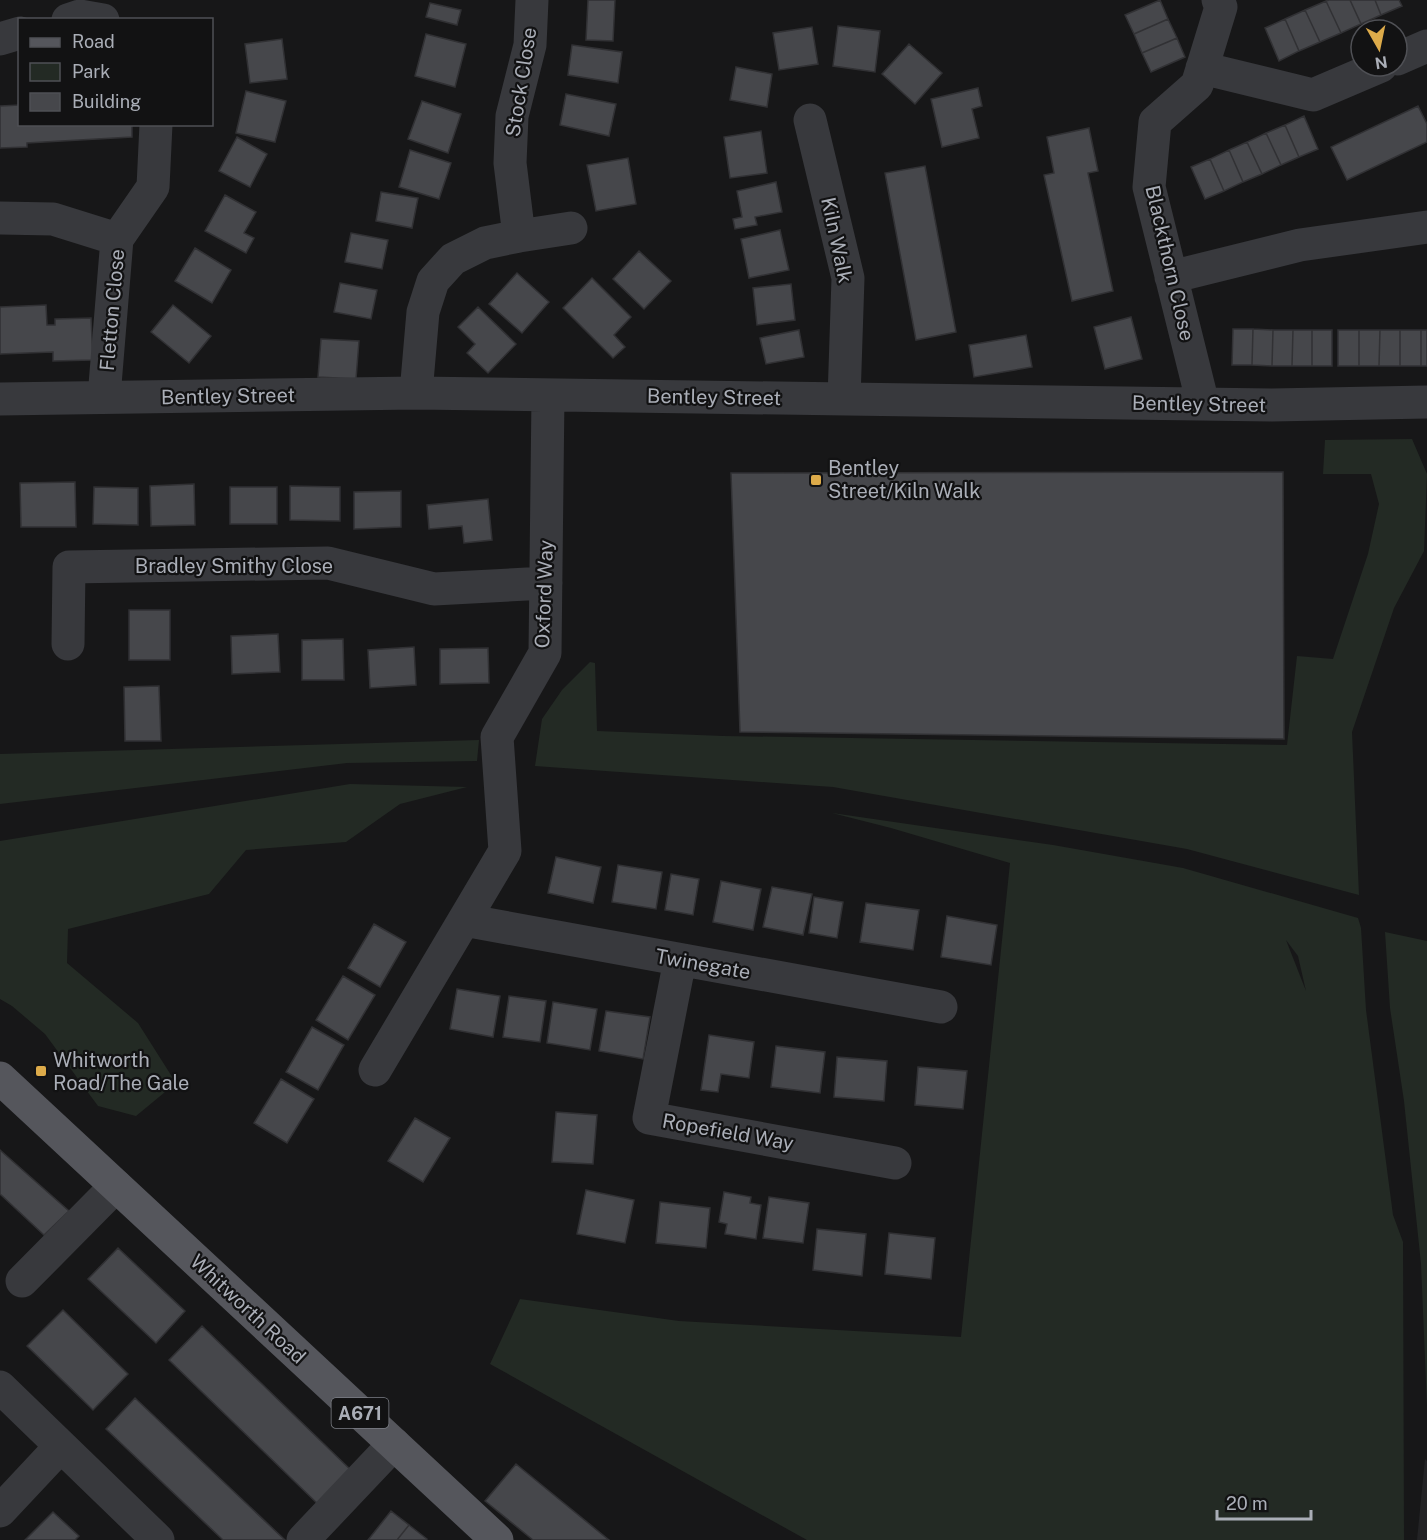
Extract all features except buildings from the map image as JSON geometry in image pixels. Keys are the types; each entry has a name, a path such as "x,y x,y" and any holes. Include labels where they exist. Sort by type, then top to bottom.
{"main road":[{"name":"Whitworth Road","path":"0,1078 496,1540"}],"street":[{"name":"Stock Close","path":"519,236 510,163 512,116 530,45 531,0"},
{"name":"Blackthorn Close","path":"1203,404 1149,187 1155,122 1197,85 1221,7 1218,0"},
{"path":"74,18 100,13"},
{"path":"0,39 18,34"},
{"path":"1409,54 1427,46"},
{"path":"1202,68 1312,95 1352,78"},
{"name":"Kiln Walk","path":"810,120 848,278 844,399"},
{"name":"Fletton Close","path":"104,397 117,239 153,187 156,126"},
{"path":"0,218 53,219 117,239"},
{"path":"1171,277 1300,245 1427,227"},
{"path":"416,393 423,312 433,281 453,258 485,243 571,228"},
{"name":"Bentley Street","path":"0,399 416,393 1272,405 1427,402"},
{"name":"Oxford Way","path":"375,1070 505,851 498,737 545,653 549,395"},
{"name":"Bradley Smithy Close","path":"68,644 69,567 328,563 434,590 546,583"},
{"name":"Twinegate","path":"464,920 941,1007"},
{"name":"Ropefield Way","path":"680,960 648,1118 895,1162"},
{"path":"22,1281 116,1186"},
{"path":"0,1387 158,1540"},
{"path":"303,1540 394,1444"},
{"path":"0,1511 60,1446"}],"shaded area":[{"path":"1425,1459 1427,1461 1427,1540 1417,1540"}],"green space":[{"path":"1412,439 1427,474 1424,551 1394,608 1352,732 1359,895 1187,849 833,787 535,766 542,719 562,690 590,662 595,663 597,731 723,736 1287,745 1297,656 1333,659 1368,554 1379,504 1371,474 1323,474 1325,440"},
{"path":"479,740 477,761 347,763 0,804 0,754"},
{"path":"350,784 467,787 400,804 346,842 246,850 209,894 68,929 67,963 138,1023 176,1083 136,1116 98,1106 45,1034 12,1006 0,999 0,841"},
{"path":"832,813 1053,845 1183,868 1358,918 1361,928 1366,1010 1393,1215 1403,1242 1404,1540 807,1540 490,1364 520,1299 679,1321 961,1337 1010,863","holes":["1286,940 1298,956 1306,991"]},
{"path":"1385,932 1427,941 1427,1406 1421,1264 1404,1101 1390,1008"}],"place":[{"name":"Bentley Street/Kiln Walk","path":"816,480"},
{"name":"Whitworth Road/The Gale","path":"41,1071"}]}
